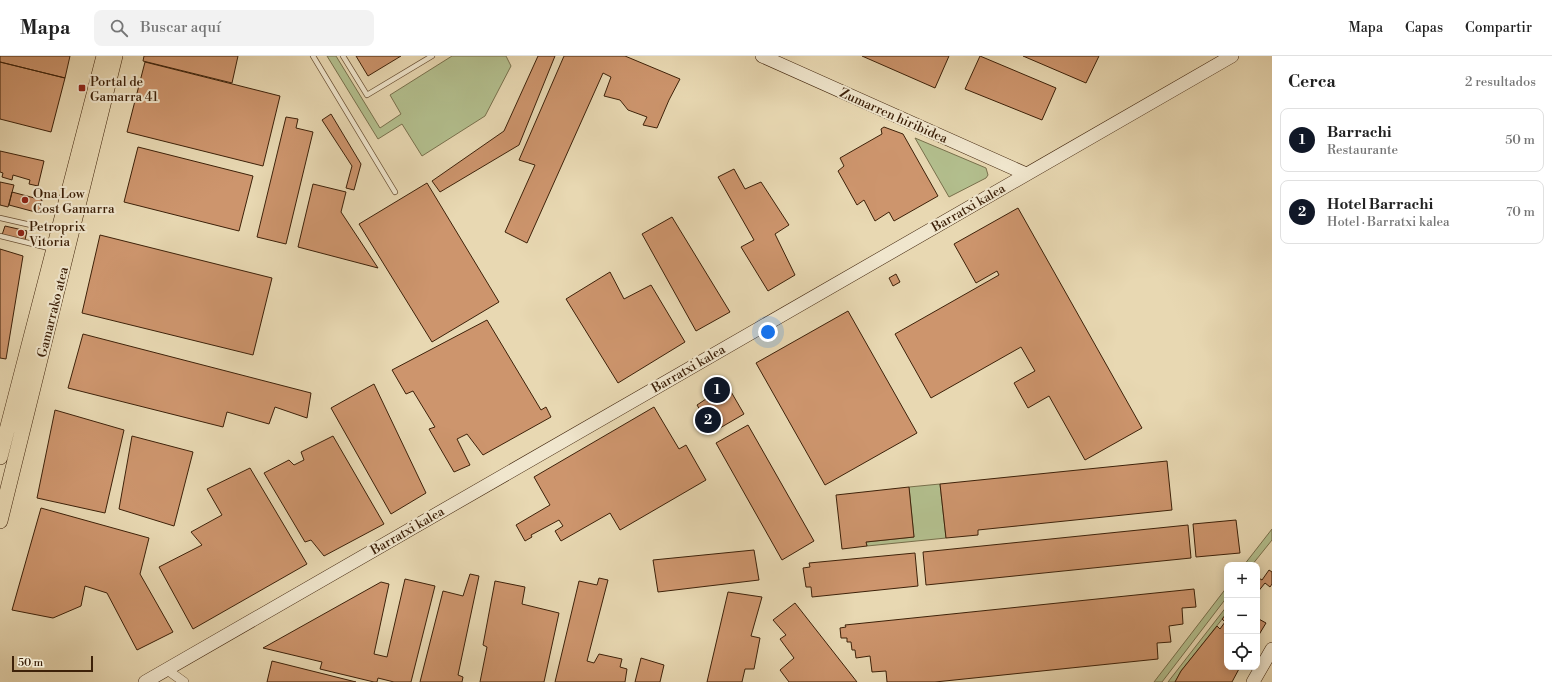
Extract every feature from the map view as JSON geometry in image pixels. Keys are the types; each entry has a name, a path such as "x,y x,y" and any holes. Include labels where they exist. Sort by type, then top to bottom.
{"main road":[{"name":"Gamarrako atea","path":"0,457 104,56"},
{"name":"Gamarrako atea","path":"0,521 115,56"}],"street":[{"name":"Zumarren hiribidea","path":"762,56 1026,174"},
{"name":"Barratxi kalea","path":"144,682 1232,56"},
{"path":"1253,682 1272,649"},
{"path":"166,669 184,682"}],"lane":[{"path":"313,56 395,192"},
{"path":"343,56 367,95 432,56"},
{"path":"0,218 58,232"},
{"path":"0,236 54,249"}],"green space":[{"path":"327,56 336,56 380,128 401,114 390,95 452,56 506,56 511,66 485,116 422,156 402,124 378,139"},
{"path":"915,138 986,168 988,175 986,178 949,197"},
{"path":"940,484 946,538 867,546 866,542 914,537 909,487"},
{"path":"1272,529 1272,540 1254,562 1246,562"},
{"path":"1224,591 1224,601 1162,682 1154,682"},
{"path":"1224,610 1224,617 1181,671 1175,682 1168,682"}],"building":[{"path":"0,56 70,56 65,78 0,62"},
{"path":"144,56 238,56 232,83 143,61"},
{"path":"356,56 401,56 368,76"},
{"path":"538,56 555,56 519,145 440,192 432,181 504,131"},
{"path":"564,56 625,56 680,79 657,128 643,125 647,117 628,110 620,100 604,96 611,77 603,73 527,243 505,232 535,165 519,160"},
{"path":"862,56 949,56 935,88"},
{"path":"980,56 1056,88 1042,120 965,89"},
{"path":"1023,56 1099,56 1086,83"},
{"path":"0,62 65,78 51,132 0,119"},
{"path":"145,62 280,96 263,166 127,132"},
{"path":"331,114 361,164 354,190 346,188 352,166 322,120"},
{"path":"286,117 298,119 296,128 313,132 286,244 257,237"},
{"path":"884,127 903,134 938,196 894,221 889,212 875,221 864,200 857,205 838,171 844,166 840,158 882,134 881,129"},
{"path":"138,147 253,176 239,231 124,202"},
{"path":"0,151 44,161 38,186 29,184 30,180 13,175 12,180 2,177 3,173 0,172"},
{"path":"734,169 745,189 761,182 789,225 775,234 795,275 768,291 741,247 754,240 718,177"},
{"path":"0,182 14,185 8,207 0,205"},
{"path":"427,183 499,302 432,342 359,224"},
{"path":"313,184 346,192 341,212 378,268 298,247"},
{"path":"12,192 42,200 39,213 9,205"},
{"path":"1018,208 1142,428 1085,460 1049,396 1028,408 1014,383 1035,371 1021,347 931,398 895,334 999,275 997,271 976,283 954,244"},
{"path":"672,217 730,312 696,331 642,234"},
{"path":"5,226 27,231 25,240 2,235"},
{"path":"100,235 272,278 253,355 82,313"},
{"path":"0,249 23,256 6,359 0,358"},
{"path":"610,272 624,299 651,285 685,342 618,383 566,299"},
{"path":"896,274 900,282 893,286 889,278"},
{"path":"848,311 917,433 825,485 756,363"},
{"path":"487,320 541,410 546,407 551,417 483,455 467,434 457,439 470,465 454,472 429,429 435,427 413,391 406,394 392,370"},
{"path":"83,334 311,393 307,418 275,407 269,424 227,412 223,427 68,388"},
{"path":"374,384 426,493 391,514 331,408"},
{"path":"730,390 744,414 713,432 697,405 706,399 708,402"},
{"path":"654,407 679,449 686,445 706,480 620,530 610,513 561,541 555,531 563,526 559,520 531,535 532,537 525,541 516,525 550,505 534,477"},
{"path":"55,410 124,430 105,513 37,498"},
{"path":"748,425 814,541 782,560 716,443"},
{"path":"132,436 193,452 174,526 119,509"},
{"path":"333,436 384,524 324,556 311,540 305,542 264,473 289,460 294,465 304,460 301,452"},
{"path":"1167,461 1172,510 978,530 978,535 946,538 940,484"},
{"path":"250,468 307,564 193,629 159,567 202,545 191,532 222,515 207,489"},
{"path":"909,487 914,537 866,542 867,546 842,549 836,495"},
{"path":"41,508 149,538 140,574 173,632 137,650 107,593 85,586 81,606 53,618 12,610"},
{"path":"1236,520 1240,553 1196,557 1193,524"},
{"path":"1188,525 1191,558 926,585 923,552"},
{"path":"754,550 759,580 658,592 653,560"},
{"path":"915,553 918,586 812,597 811,587 806,587 803,568 810,567 809,563"},
{"path":"1269,570 1272,572 1272,584 1270,587 1265,583 1260,589 1260,579 1262,580"},
{"path":"470,574 479,576 458,675 463,677 462,682 420,682 443,591 463,596"},
{"path":"599,578 608,580 587,661 594,663 599,654 622,659 620,667 627,669 625,682 555,682 579,581 597,585"},
{"path":"405,579 435,586 411,682 394,682 378,678 377,682 374,682 320,669 322,662 263,648 381,582 389,584 374,654 387,657"},
{"path":"495,581 525,587 522,604 559,613 544,682 480,682 487,647 483,645"},
{"path":"1194,589 1196,607 1182,608 1183,624 1169,626 1171,642 1157,643 1158,659 935,682 887,682 886,671 872,672 870,656 856,658 855,650 852,650 851,642 847,642 847,638 841,638 840,628 846,627 845,625"},
{"path":"728,592 762,597 751,636 760,638 754,669 745,669 742,682 707,682"},
{"path":"795,603 857,682 789,682 780,670 794,658 780,639 786,635 773,620"},
{"path":"1260,620 1266,623 1260,633"},
{"path":"1224,623 1224,670 1238,670 1232,682 1175,682 1181,671 1217,626 1220,629"},
{"path":"641,658 664,665 660,682 635,682"},
{"path":"272,661 356,682 267,682"}],"place":[{"name":"Portal de Gamarra 41","path":"82,88"},
{"name":"Ona Low Cost Gamarra","path":"25,200"},
{"name":"Petroprix Vitoria","path":"21,233"},
{"name":"Barrachi","path":"717,390"},
{"name":"Hotel Barrachi","path":"708,420"}]}
